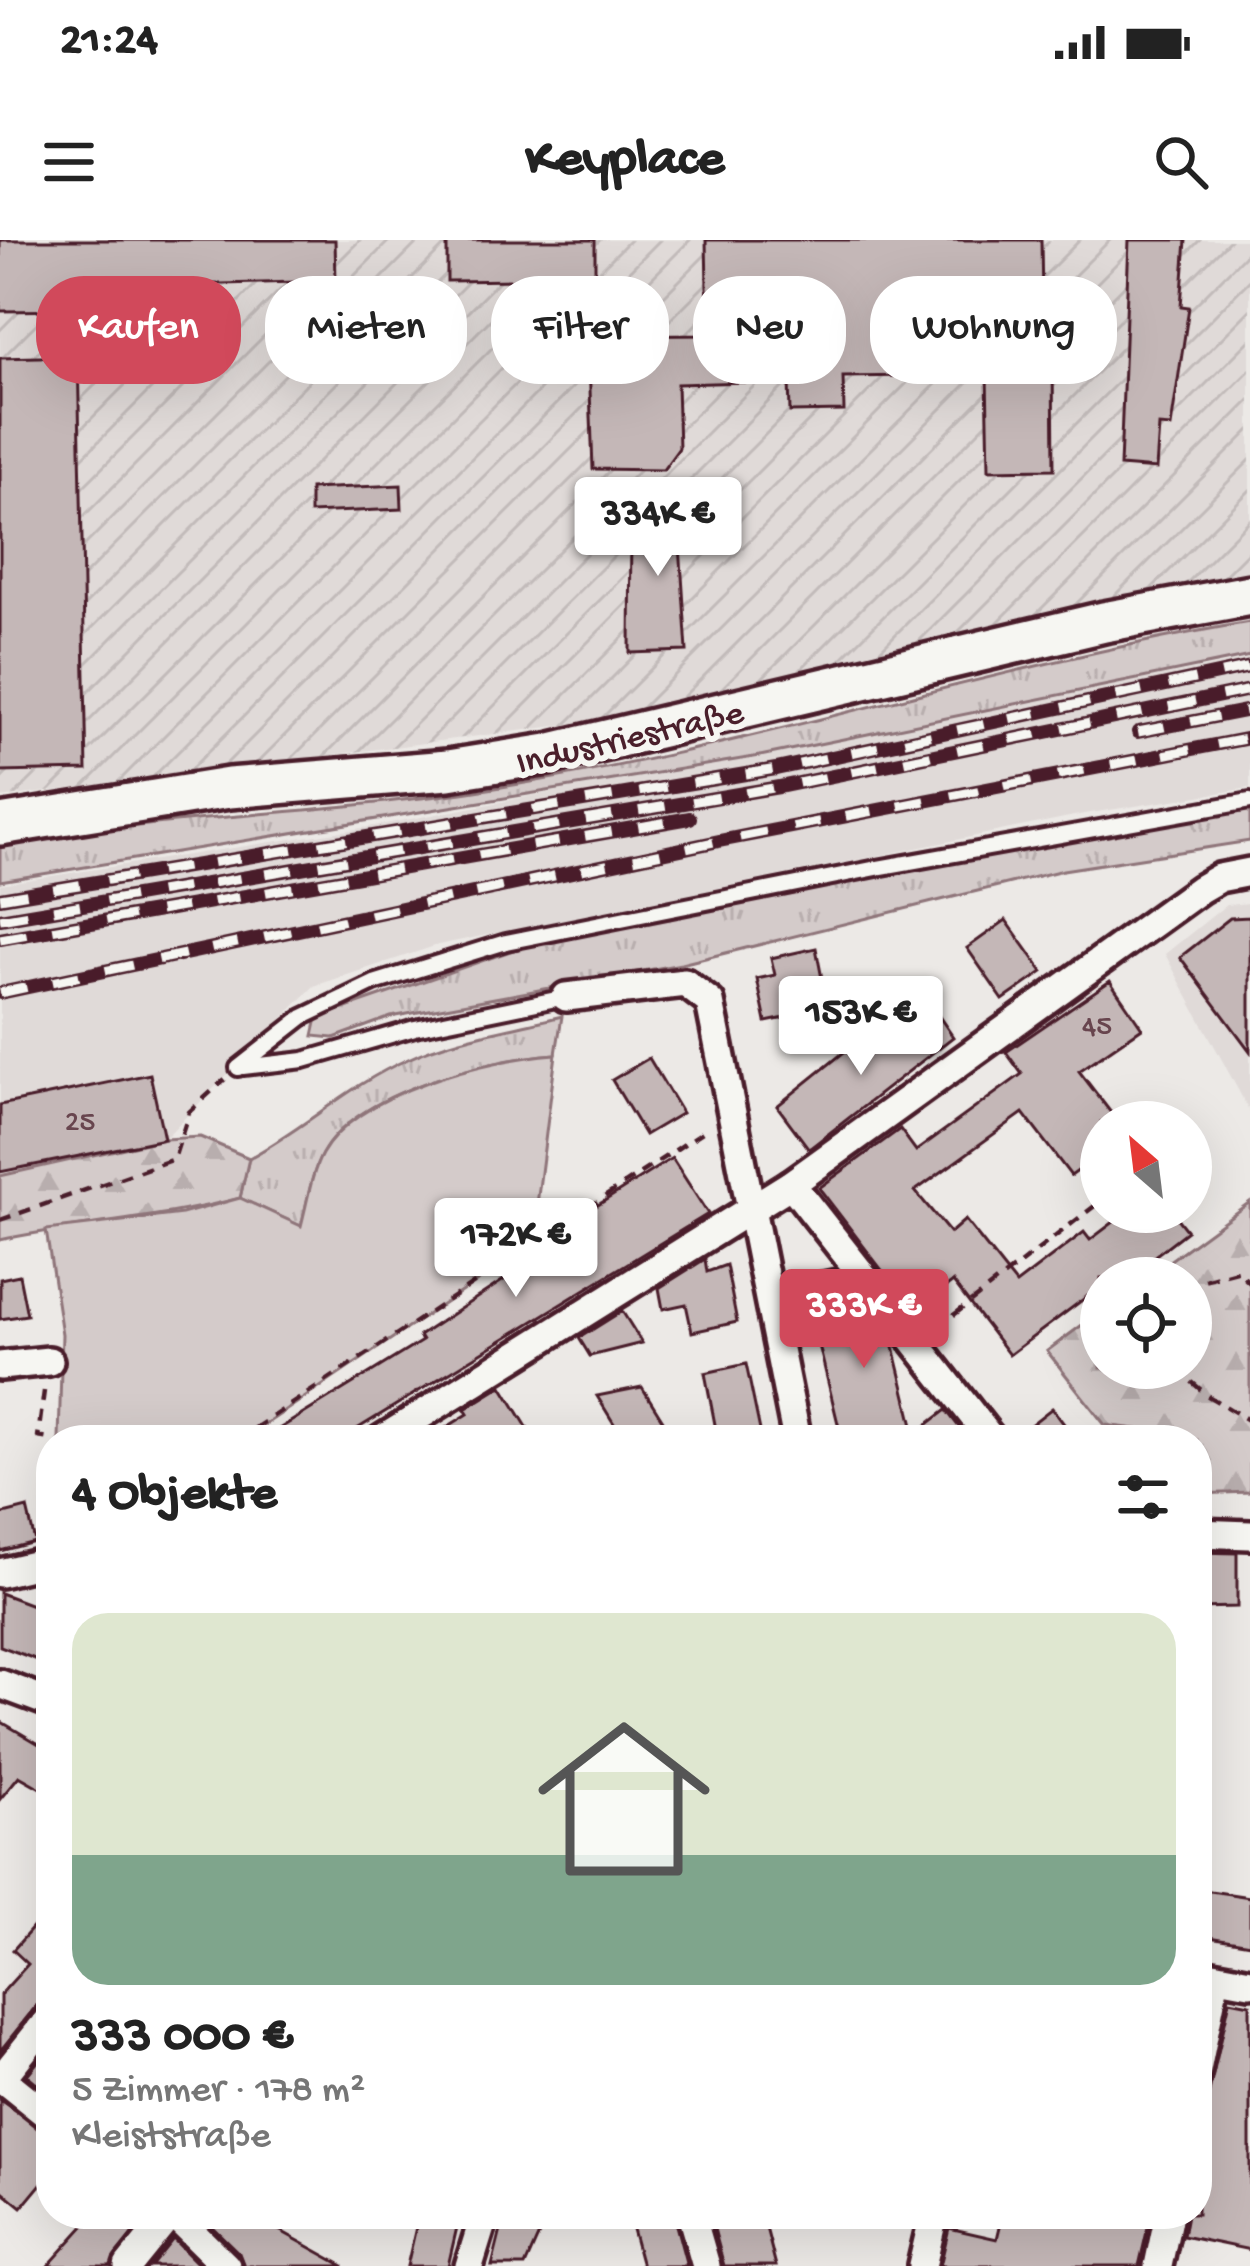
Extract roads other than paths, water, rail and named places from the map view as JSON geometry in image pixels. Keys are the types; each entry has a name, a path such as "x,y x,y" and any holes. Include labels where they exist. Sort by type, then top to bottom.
{"street":[{"name":"Industriestraße","path":"0,825 230,788 448,770 548,754 1104,622 1250,595"},
{"path":"405,1425 753,1210 1200,889 1219,878 1250,872"},
{"path":"566,997 685,983 710,1002 794,1425"},
{"path":"791,1184 981,1425"},
{"path":"0,1366 49,1361"},
{"path":"1212,1534 1250,1535"},
{"path":"0,1573 36,1565"},
{"path":"2,1689 36,1699"},
{"path":"1212,1975 1250,1982"},
{"path":"36,2035 1,2079 36,2106"},
{"path":"128,2266 159,2229"},
{"path":"187,2229 226,2266"},
{"path":"470,2266 480,2229"},
{"path":"695,2229 706,2266"},
{"path":"922,2266 931,2229"},
{"path":"1158,2266 1165,2229"}],"lane":[{"path":"566,997 415,1028 304,1060 238,1068 303,1017 356,992 506,942 877,868 1250,801"}],"railway":[{"path":"0,898 776,769 1250,667"},
{"path":"0,919 779,787 1250,690"},
{"path":"1138,732 1250,710"},
{"path":"0,993 719,841 1250,738"},
{"path":"0,939 690,818"}]}
